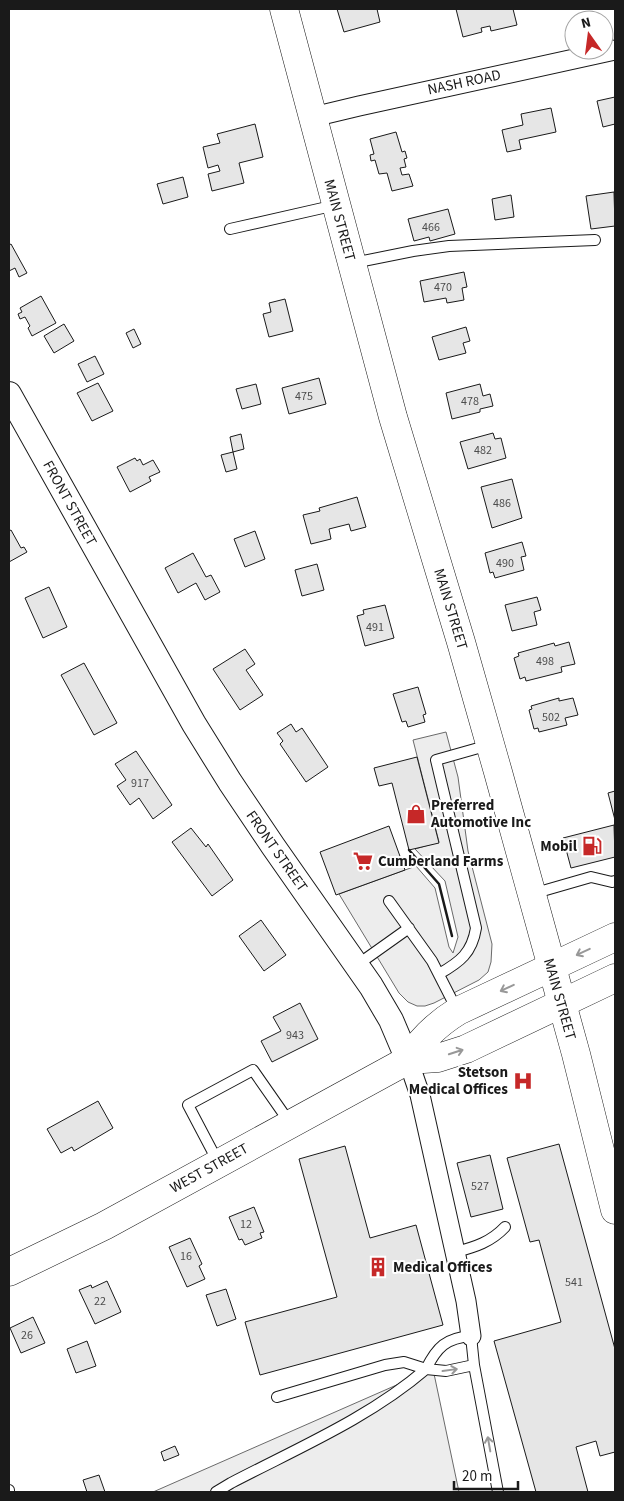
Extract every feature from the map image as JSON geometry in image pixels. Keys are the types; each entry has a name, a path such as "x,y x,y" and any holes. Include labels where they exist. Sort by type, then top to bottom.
{"main road":[{"name":"MAIN STREET","path":"284,9 393,417 490,745 552,967 614,1201"},
{"path":"408,1060 423,1038 458,1011 615,937"},
{"path":"408,1060 438,1058 466,1049 615,978"},
{"name":"WEST STREET","path":"9,1272 104,1226 408,1060"}],"street":[{"name":"NASH ROAD","path":"313,117 615,50"},
{"name":"FRONT STREET","path":"9,394 178,698 216,760 273,846 357,965 384,1008 408,1060 420,1095 456,1252 471,1336"}],"lane":[{"path":"230,229 336,205"},
{"path":"352,264 413,251 449,246 595,240"},
{"path":"439,974 459,962 466,954 474,938 476,928 436,760 490,745"},
{"path":"531,894 591,877 615,881"},
{"path":"389,901 439,974 458,1011"},
{"path":"357,965 408,928"},
{"path":"218,1163 188,1106 253,1070 290,1124"},
{"path":"456,1252 478,1246 497,1236 505,1227"},
{"path":"216,1492 369,1411 394,1395 426,1369 436,1350 444,1343 462,1336 471,1336 474,1365 498,1492"},
{"path":"277,1397 385,1365 404,1362 426,1369 446,1371 474,1365"}],"shaded area":[{"path":"446,732 458,777 468,851 492,944 491,962 488,972 479,980 434,1003 417,1006 408,1002 399,993 339,894 416,866 435,888 449,947 453,953 458,937 445,881 415,849 439,842 413,740"},
{"path":"433,1369 459,1492 153,1492"}],"building":[{"path":"337,9 377,9 380,22 344,32"},
{"path":"456,9 513,9 517,25 491,31 490,26 481,28 482,32 463,37"},
{"path":"615,97 615,124 603,127 597,101"},
{"path":"551,108 556,132 519,140 521,149 507,152 502,130 523,125 521,114"},
{"path":"255,124 263,157 239,163 244,183 212,191 208,174 220,171 218,165 208,168 203,147 220,143 217,134"},
{"path":"396,132 402,152 405,151 407,158 404,159 406,167 400,168 402,175 409,174 413,186 392,191 387,173 379,174 375,160 371,161 370,155 374,154 370,139"},
{"path":"183,177 188,197 163,204 157,184"},
{"path":"614,192 615,226 591,229 586,196"},
{"path":"511,195 514,217 495,220 492,199"},
{"path":"448,209 455,234 430,241 429,237 414,241 408,219"},
{"path":"11,244 27,273 19,277 15,268 9,271 9,245"},
{"path":"464,272 467,287 462,288 464,300 447,303 446,298 424,302 420,281"},
{"path":"41,296 56,323 32,336 28,328 30,326 25,317 20,319 18,314 22,312 20,308"},
{"path":"285,299 293,331 269,337 263,314 271,312 269,303"},
{"path":"64,324 74,341 54,353 44,336"},
{"path":"466,327 470,341 463,343 466,353 439,360 432,337"},
{"path":"134,329 141,344 133,348 126,333"},
{"path":"95,356 104,374 87,382 78,364"},
{"path":"319,378 326,404 289,414 282,388"},
{"path":"98,383 113,411 92,421 77,393"},
{"path":"256,384 261,404 242,409 236,389"},
{"path":"480,384 483,396 490,394 493,406 480,409 480,412 452,419 446,393"},
{"path":"493,433 495,439 501,438 506,458 468,469 460,442"},
{"path":"241,434 244,449 233,452 230,437"},
{"path":"233,452 237,469 226,472 221,455"},
{"path":"135,458 137,461 140,459 143,465 153,460 160,472 149,477 151,481 130,492 117,467"},
{"path":"512,479 522,518 492,528 481,487"},
{"path":"357,497 366,527 351,531 349,524 329,529 331,539 311,544 303,515 320,511 319,508"},
{"path":"11,530 21,548 24,547 27,552 9,562 9,531"},
{"path":"255,531 265,559 245,567 234,539"},
{"path":"522,542 526,556 521,557 524,570 495,578 493,572 490,573 485,553"},
{"path":"193,553 206,577 211,575 220,592 205,600 196,583 178,593 165,568"},
{"path":"317,564 324,590 302,596 295,570"},
{"path":"49,587 67,627 43,638 25,598"},
{"path":"537,597 541,610 534,612 537,625 512,631 505,605"},
{"path":"385,605 394,638 365,646 357,616 364,614 363,610"},
{"path":"569,642 575,664 561,667 562,672 526,681 525,677 520,679 514,658 519,656 518,653 554,643 555,646"},
{"path":"245,649 255,664 246,670 263,695 240,710 213,669"},
{"path":"84,663 117,723 94,735 61,675"},
{"path":"418,687 426,714 423,715 425,722 408,727 406,721 402,722 393,694"},
{"path":"559,698 559,701 573,698 578,715 565,718 567,725 539,732 538,728 534,729 529,710 532,709 531,706"},
{"path":"291,724 296,732 302,728 328,767 306,782 280,744 283,741 277,733"},
{"path":"136,751 172,805 153,819 139,798 130,805 117,786 126,780 115,764"},
{"name":"Preferred Automotive Inc","path":"417,757 439,843 409,850 392,783 379,786 374,768"},
{"path":"615,791 615,820 608,793"},
{"path":"614,825 615,857 571,868 563,838"},
{"name":"Cumberland Farms","path":"389,826 405,870 336,895 320,852"},
{"path":"191,828 206,847 208,844 233,880 212,896 172,842"},
{"path":"261,920 286,955 264,971 239,936"},
{"path":"300,1003 318,1039 272,1062 261,1041 281,1031 273,1017"},
{"path":"98,1101 113,1128 74,1151 72,1147 61,1153 47,1129"},
{"path":"559,1144 615,1349 615,1452 600,1456 596,1441 576,1447 588,1492 536,1492 494,1341 561,1322 539,1240 530,1242 507,1158"},
{"name":"Medical Offices","path":"345,1146 370,1238 416,1225 443,1325 260,1375 245,1322 337,1297 299,1159"},
{"path":"490,1155 503,1209 471,1217 457,1163"},
{"path":"254,1207 264,1232 260,1233 262,1238 245,1245 242,1239 239,1240 229,1217"},
{"path":"190,1238 202,1264 199,1266 205,1279 187,1287 169,1247"},
{"path":"107,1281 121,1312 95,1324 79,1290 91,1285 92,1288"},
{"path":"226,1289 236,1319 217,1326 206,1295"},
{"path":"33,1317 45,1343 21,1353 10,1328"},
{"path":"87,1341 96,1366 76,1373 67,1349"},
{"path":"175,1446 179,1455 164,1461 161,1452"},
{"path":"99,1475 105,1492 87,1492 83,1480"}],"wall":[{"path":"409,850 439,884 452,936"}],"place":[{"name":"Preferred Automotive Inc","path":"416,814"},
{"name":"Mobil","path":"592,846"},
{"name":"Cumberland Farms","path":"363,861"},
{"name":"Stetson Medical Offices","path":"523,1081"},
{"name":"Medical Offices","path":"378,1267"}]}
